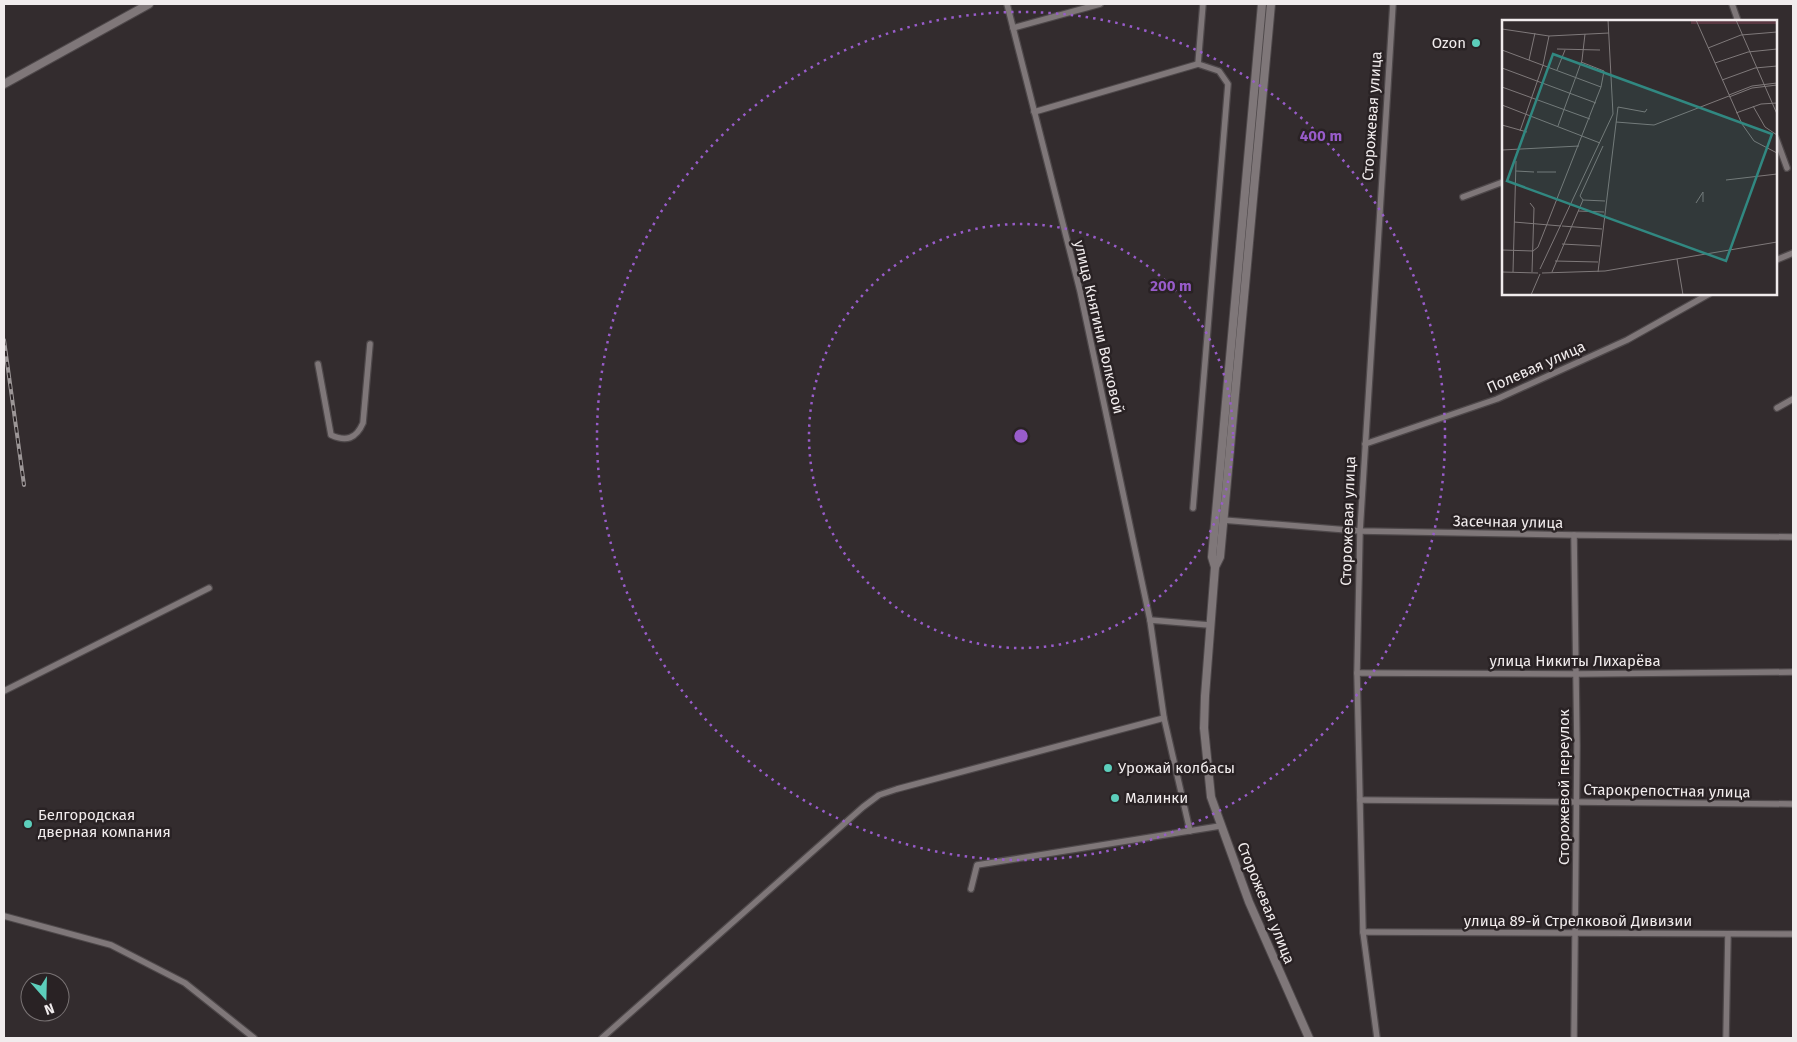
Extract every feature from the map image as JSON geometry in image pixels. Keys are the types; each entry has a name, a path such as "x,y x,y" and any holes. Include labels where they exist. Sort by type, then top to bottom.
{"main road":[{"path":"4,84 149,4"},
{"name":"Сторожевая улица","path":"1215,567 1212,557 1262,4"},
{"name":"Сторожевая улица","path":"1270,4 1220,557 1215,567 1209,625 1204,728 1211,798 1220,826 1249,902 1309,1038"}],"street":[{"name":"улица Княгини Волковой","path":"1007,4 1080,290 1150,620 1157,658 1164,718 1190,831"},
{"path":"1013,28 1100,4"},
{"path":"1198,64 1203,4"},
{"name":"Сторожевая улица","path":"1377,1038 1363,932 1357,672 1360,531 1393,4"},
{"path":"1732,4 1738,20"},
{"path":"1034,112 1198,64 1219,71 1228,84 1193,508"},
{"path":"1777,141 1787,168"},
{"path":"1463,197 1502,182"},
{"path":"1777,260 1793,252"},
{"name":"Полевая улица","path":"1365,444 1497,399 1626,340 1707,295"},
{"path":"318,364 331,434 340,439 349,438 359,432 362,423 370,344"},
{"path":"1777,408 1793,400"},
{"name":"Засечная улица","path":"1223,520 1360,531 1574,536 1793,537"},
{"name":"Сторожевой переулок","path":"1574,536 1577,674 1574,1038"},
{"path":"4,691 209,588"},
{"path":"1150,620 1209,625"},
{"name":"улица Никиты Лихарёва","path":"1357,672 1577,674 1793,672"},
{"path":"602,1038 880,795 897,788 1164,718"},
{"name":"Старокрепостная улица","path":"1360,800 1793,804"},
{"path":"972,889 978,865 1220,826"},
{"path":"4,916 111,945 185,983 254,1038"},
{"name":"улица 89-й Стрелковой Дивизии","path":"1363,932 1793,934"},
{"path":"1726,1038 1728,934"}],"railway":[{"path":"4,340 24,485"}],"place":[{"name":"Ozon","path":"1476,43"},
{"name":"Урожай колбасы","path":"1108,768"},
{"name":"Малинки","path":"1115,798"},
{"name":"Белгородская дверная компания","path":"28,824"}]}
